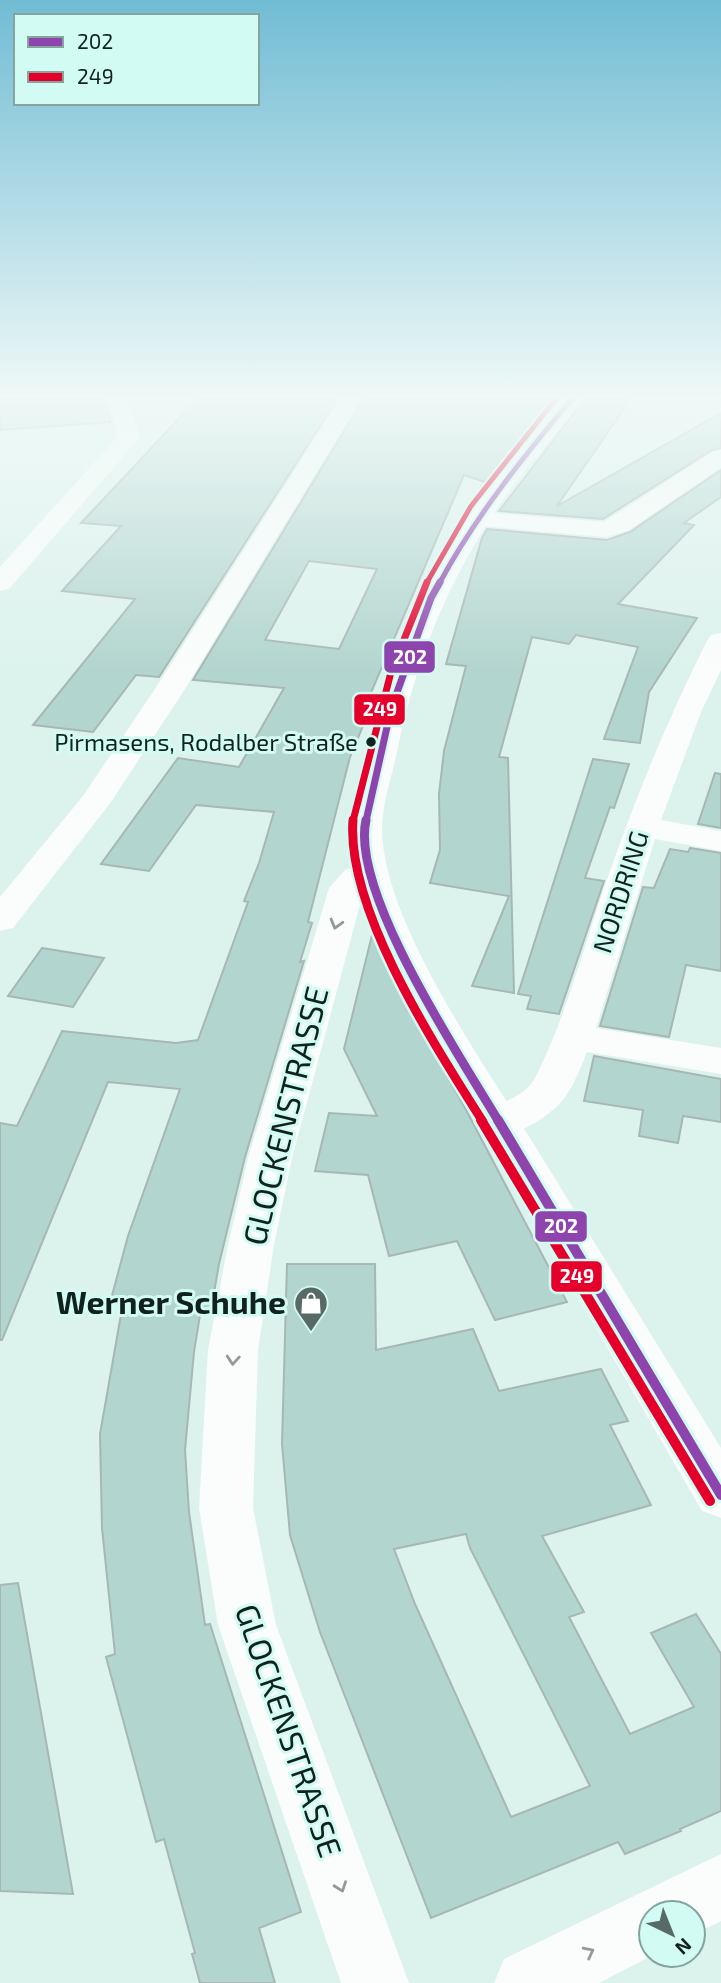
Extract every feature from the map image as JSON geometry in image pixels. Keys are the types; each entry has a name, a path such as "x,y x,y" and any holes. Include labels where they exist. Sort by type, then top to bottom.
{"street":[{"path":"0,583 84,488"},
{"path":"0,920 95,802 170,689 295,488"},
{"path":"501,488 457,550 431,598 391,709 365,826 372,872 395,940 440,1024 721,1495"},
{"path":"480,519 597,531 614,529 676,488"},
{"name":"NORDRING","path":"500,1123 535,1105 552,1087 573,1037 642,827 686,712 721,641"},
{"path":"642,827 721,841"},
{"name":"GLOCKENSTRASSE","path":"372,872 357,877 347,888 270,1158 251,1245 233,1350 226,1508 247,1625 375,1983"},
{"path":"573,1037 721,1061"},
{"path":"695,1899 721,1886"},
{"path":"528,1983 637,1928"}],"building":[{"path":"114,488 281,488 159,677 136,675 93,732 33,725 135,599 62,591 121,526 81,523"},
{"path":"310,488 459,488 361,716 365,721 350,757 308,922 312,923 300,962 304,961 245,1157 219,1264 211,1310 201,1309 194,1352 185,1450 189,1512 205,1625 210,1624 301,1912 259,1928 275,1983 200,1983 192,1954 195,1953 164,1839 156,1842 106,1657 115,1654 102,1528 100,1434 123,1303 110,1303 128,1236 180,1089 108,1082 2,1340 0,1123 17,1126 62,1031 176,1043 198,1040 248,902 244,901 274,812 196,805 149,871 101,864 178,758 239,767 284,688 193,680","holes":["309,561 377,569 339,649 265,640"]},
{"path":"517,488 570,488 557,506 590,488 653,488 603,519 499,511"},
{"path":"695,488 721,488 721,497 684,523 694,525 618,604 697,618 649,692 640,743 604,739 638,647 576,635 569,644 532,637 499,757 508,758 514,993 472,986 509,896 430,883 440,850 439,794 444,751 466,666 446,664 482,538 487,529 607,540 630,532"},
{"path":"593,759 629,764 614,808 610,807 585,878 604,881 559,1014 527,1009 531,996 518,994"},
{"path":"715,773 721,774 721,828 698,824"},
{"path":"690,848 721,853 721,971 686,965 669,1037 600,1026 643,887 654,888 670,849 688,852"},
{"path":"372,935 567,1302 495,1320 457,1241 389,1256 368,1175 315,1171 329,1113 377,1116 344,1049"},
{"path":"42,948 104,958 73,1007 8,996"},
{"path":"594,1056 721,1079 721,1122 683,1116 678,1143 639,1136 643,1110 584,1101"},
{"path":"287,1264 375,1264 376,1350 473,1329 499,1391 601,1369 628,1421 610,1425 651,1505 542,1536 584,1612 569,1617 630,1734 694,1707 651,1633 696,1614 721,1654 721,1811 625,1854 618,1842 431,1918 320,1632 290,1535 282,1444","holes":["466,1534 470,1548 590,1786 511,1817 415,1604 394,1549"]},
{"path":"18,1583 73,1894 0,1891 0,1585"}],"transit line":[{"name":"249","path":"485,488 458,525 433,569 400,646 357,797 353,825 357,865 370,911 419,1014 710,1501"},
{"name":"202","path":"500,488 457,550 431,598 391,709 365,826 367,853 380,903 395,940 440,1024 721,1495"}],"place":[{"name":"Pirmasens, Rodalber Straße","path":"371,742"},
{"name":"Werner Schuhe","path":"311,1333"}]}
